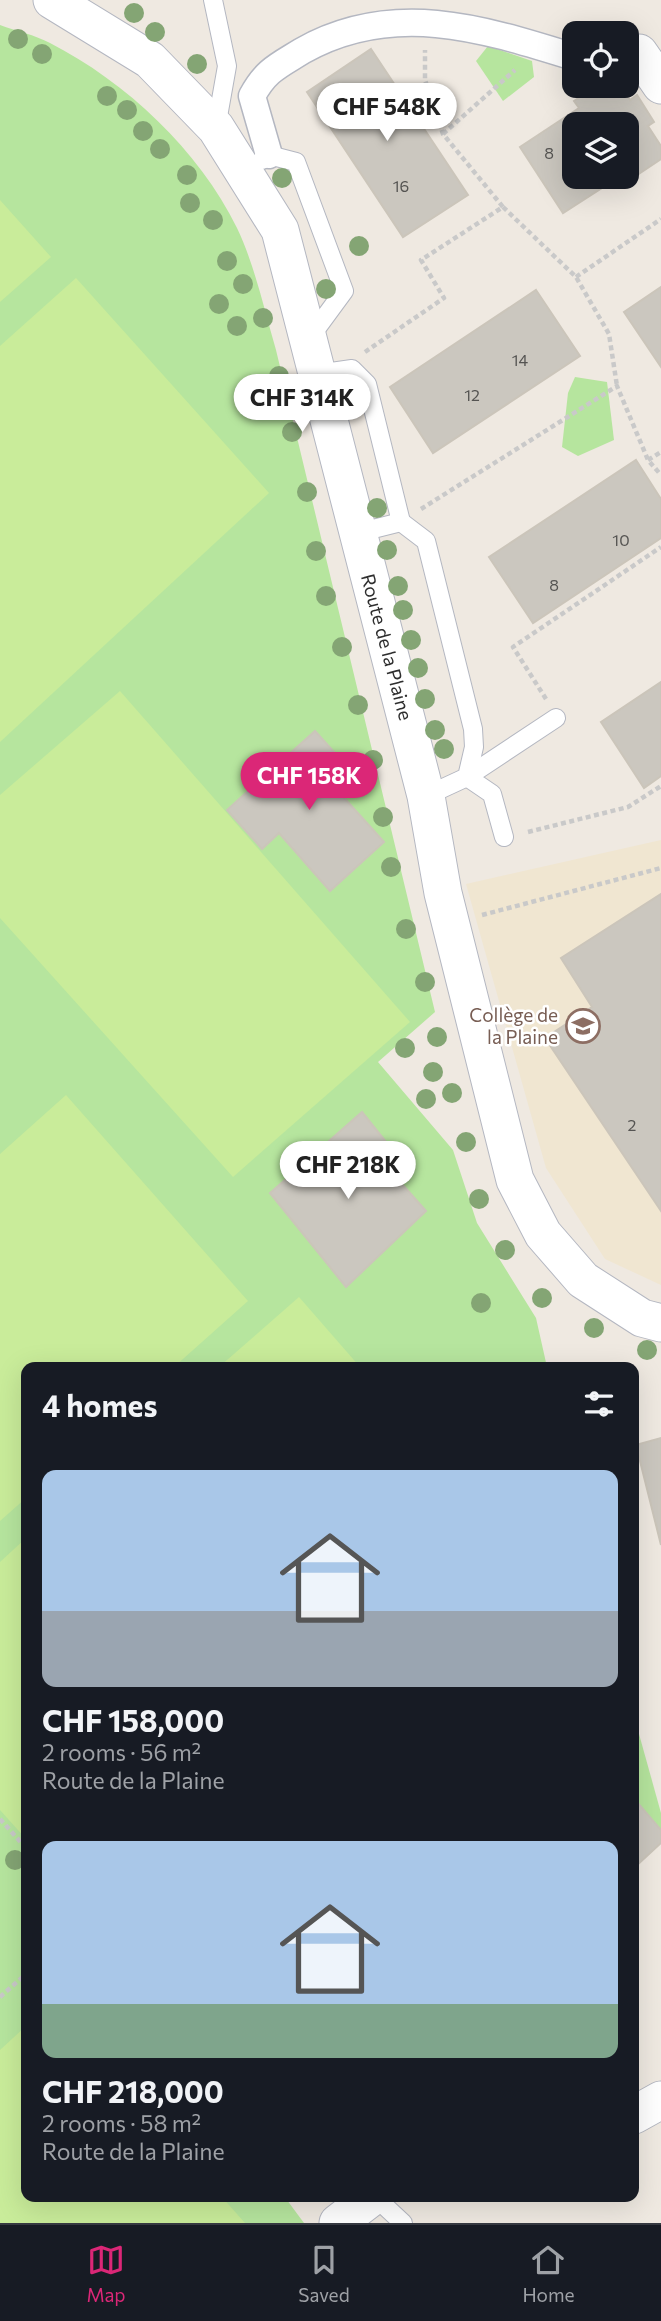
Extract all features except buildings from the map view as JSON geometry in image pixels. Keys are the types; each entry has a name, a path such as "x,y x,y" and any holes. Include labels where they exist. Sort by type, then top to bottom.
{"street":[{"name":"Route de la Plaine","path":"52,0 150,60 216,128 257,164 326,361 357,533 426,796 443,893 515,1180 538,1223 583,1280 642,1318 661,1323"},
{"path":"257,164 252,96 262,76 326,35 376,21 424,19 474,26 562,53"},
{"path":"639,61 661,85"},
{"path":"639,2112 661,2100"},
{"path":"338,2223 366,2202"}],"lane":[{"path":"213,0 227,66 216,128"},
{"path":"257,164 296,162 344,291 326,361 368,384 401,522 426,541 473,730 474,747 467,777"},
{"path":"357,533 401,522"},
{"path":"426,796 467,777 556,718"},
{"path":"467,777 492,794 504,837"},
{"path":"380,2202 403,2223"}],"path":[{"path":"424,19 425,80 443,134 503,207 576,277 608,334 617,386 648,460 661,475"},
{"path":"443,134 541,46"},
{"path":"326,361 368,349 443,298 421,260 503,207"},
{"path":"576,277 661,219"},
{"path":"401,522 617,386"},
{"path":"648,460 661,452"},
{"path":"536,706 546,699 513,648 661,547"},
{"path":"504,837 628,807 661,786"},
{"path":"451,923 661,868"},
{"path":"0,1819 21,1843"},
{"path":"0,1997 21,1978"}],"shaded area":[{"name":"Collège de la Plaine","path":"661,840 661,1285 605,1259 546,1168 466,884"}],"green space":[{"path":"0,25 50,43 106,77 133,98 181,145 202,172 221,199 243,242 276,350 435,1012 378,1062 453,1150 477,1223 536,1318 546,1362 21,1362 21,2202 288,2202 304,2223 0,2223"},
{"path":"488,46 532,61 534,77 503,101 476,61"},
{"path":"0,200 51,257 0,302"},
{"path":"76,278 269,493 0,742 0,346"},
{"path":"575,377 607,382 614,440 578,456 562,447 568,393"},
{"path":"120,691 410,1022 233,1177 0,918 0,795"},
{"path":"66,1095 248,1301 180,1362 21,1362 21,1502 0,1521 0,1154"},
{"path":"299,1297 356,1362 225,1362"},
{"path":"21,1543 21,1833 0,1810 0,1562"},
{"path":"639,1734 661,1813 661,1843 639,1863"},
{"path":"21,2031 21,2202 226,2202 245,2223 0,2223 0,2050"}],"place":[{"name":"Collège de la Plaine","path":"583,1026"}]}
